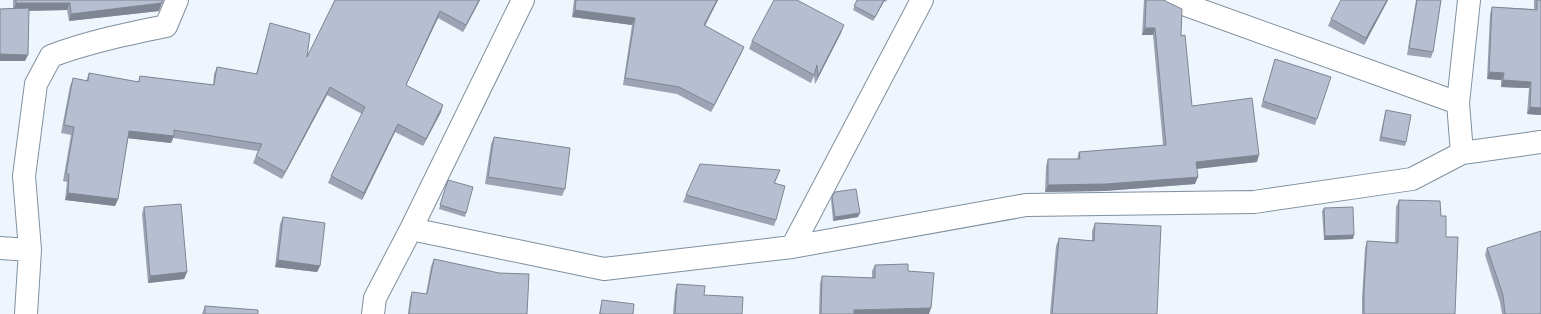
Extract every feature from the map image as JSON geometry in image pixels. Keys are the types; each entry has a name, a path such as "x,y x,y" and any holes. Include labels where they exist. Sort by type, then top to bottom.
{"street":[{"path":"26,314 30,250 24,176 36,84 51,56 116,36 166,26 177,0"},
{"path":"373,314 375,298 411,229 523,0"},
{"path":"792,247 922,0"},
{"path":"1172,0 1458,103"},
{"path":"1462,153 1458,103 1469,0"},
{"path":"411,229 604,269 792,247 1026,205 1254,202 1412,178 1462,153 1541,142"},
{"path":"0,248 30,250"}],"building":[{"path":"16,0 163,0 162,3 71,14 70,3 16,3"},
{"path":"335,0 479,0 466,25 440,11 406,85 443,105 426,139 398,124 364,193 331,176 365,107 330,87 285,172 256,156 262,144 174,130 174,136 129,131 118,199 68,193 69,174 66,174 74,127 64,125 73,78 88,81 89,73 139,82 140,76 214,85 217,67 257,74 270,23 310,34 307,57"},
{"path":"576,0 717,0 704,25 744,47 714,105 679,87 625,78 635,18 575,10"},
{"path":"774,0 797,0 844,25 818,76 817,65 814,75 752,41"},
{"path":"857,0 884,0 875,17 854,6"},
{"path":"1146,0 1165,0 1182,9 1181,36 1185,35 1192,106 1252,98 1259,155 1196,162 1198,177 1106,184 1048,185 1048,159 1080,159 1079,152 1166,145 1155,28 1145,28"},
{"path":"1341,0 1387,0 1366,38 1331,19"},
{"path":"1417,0 1441,0 1433,52 1409,48"},
{"path":"1537,0 1541,0 1541,108 1530,107 1531,82 1503,80 1504,73 1489,72 1492,7 1537,10"},
{"path":"29,8 28,55 0,54 0,9"},
{"path":"1275,59 1331,77 1317,119 1263,101"},
{"path":"1386,110 1411,115 1406,142 1381,137"},
{"path":"494,137 570,148 565,189 488,177"},
{"path":"700,164 780,170 774,183 785,186 776,220 686,195"},
{"path":"448,180 473,187 466,213 440,205"},
{"path":"856,189 860,213 835,217 832,197 835,192"},
{"path":"1399,200 1440,201 1441,216 1446,216 1446,237 1458,237 1455,314 1364,314 1367,241 1398,243"},
{"path":"181,204 187,272 150,276 144,207"},
{"path":"1353,207 1354,235 1325,236 1324,208"},
{"path":"283,217 325,223 320,266 278,260"},
{"path":"1095,223 1161,226 1157,314 1052,314 1059,238 1094,241"},
{"path":"1541,231 1541,314 1505,314 1503,295 1487,248"},
{"path":"434,259 499,273 529,274 527,314 409,314 412,292 427,294"},
{"path":"908,264 908,271 934,273 931,308 854,310 854,314 821,314 822,276 875,278 875,265"},
{"path":"677,284 705,286 704,295 743,297 742,314 675,314"},
{"path":"602,300 634,304 633,314 600,314"},
{"path":"205,306 258,310 258,314 205,314"}]}
